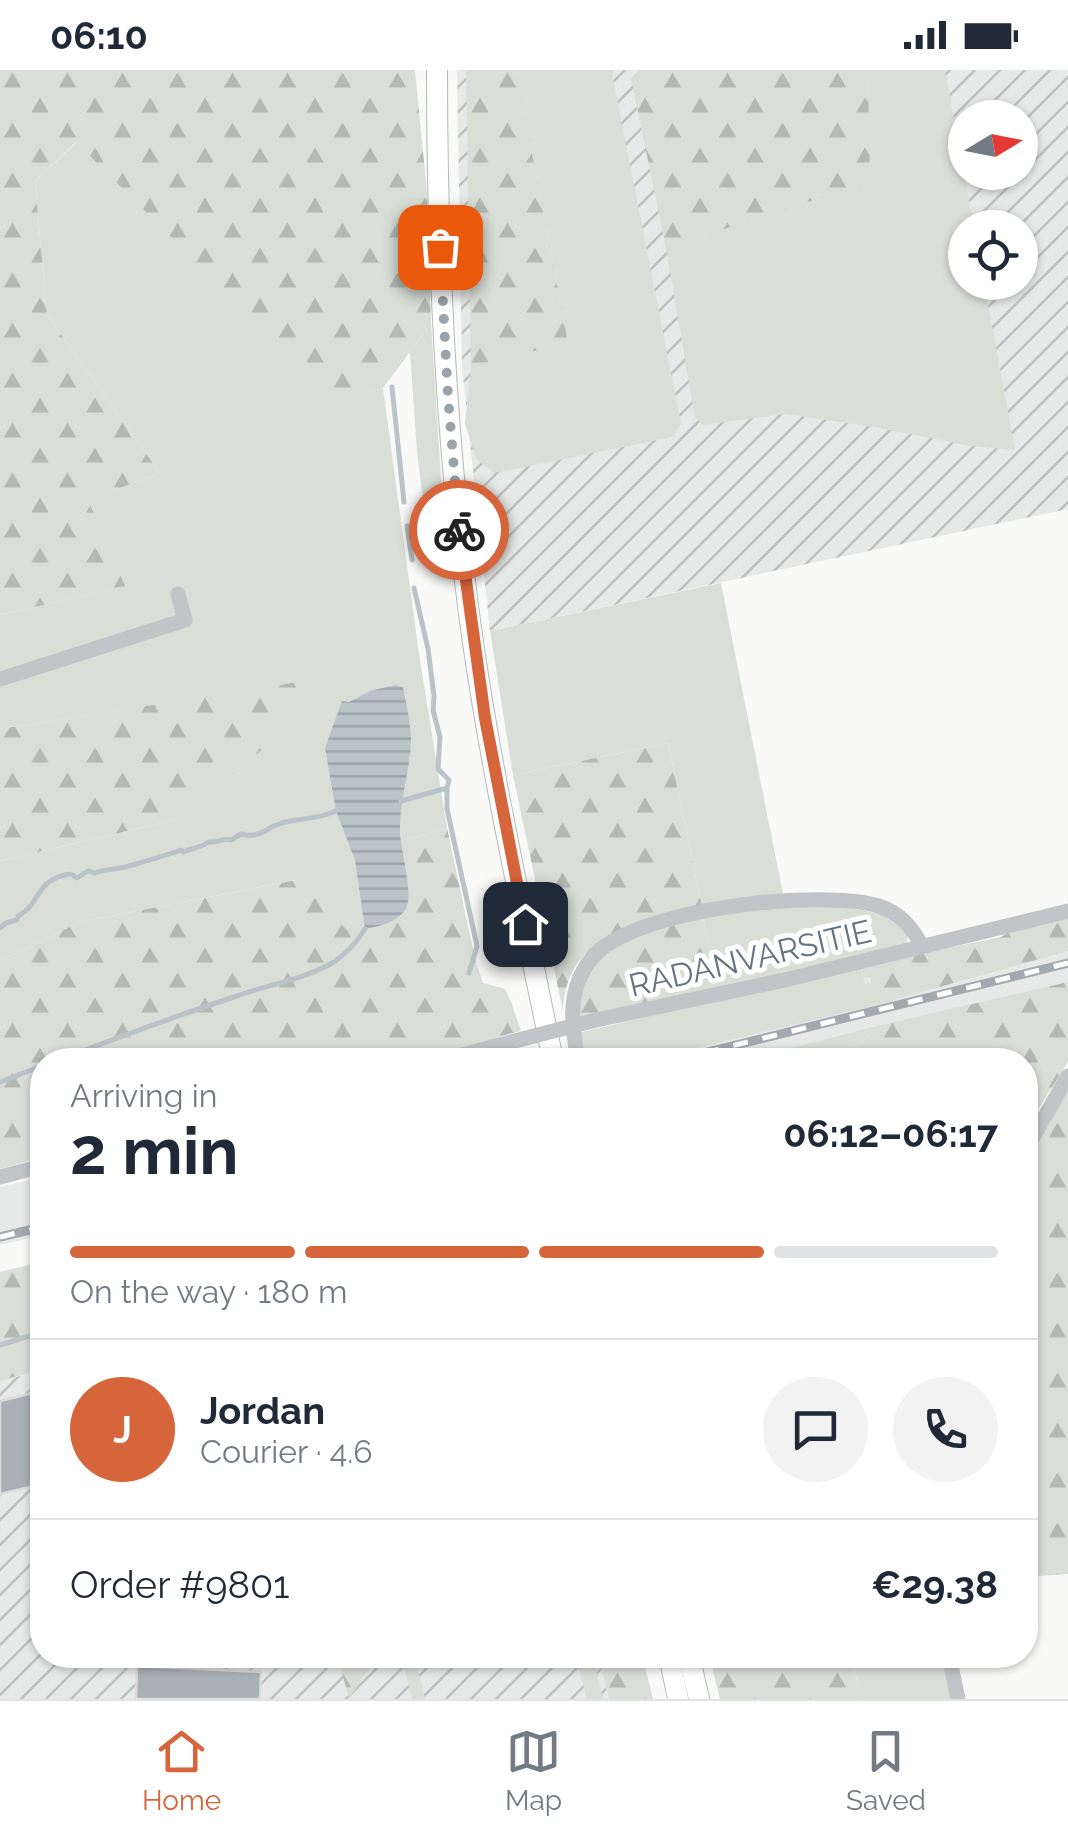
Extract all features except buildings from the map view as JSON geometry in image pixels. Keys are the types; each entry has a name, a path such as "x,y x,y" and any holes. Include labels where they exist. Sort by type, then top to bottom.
{"main road":[{"path":"437,70 441,287 456,503 485,718 552,1048"},
{"path":"671,1668 678,1699"},
{"path":"692,1668 699,1699"}],"street":[{"path":"0,679 185,620 178,594"},
{"path":"576,1048 571,1010 582,972 604,945 643,926 750,904 819,898 851,900 897,914 912,928 922,946"},
{"name":"RADANVARSITIE","path":"488,1048 1068,911"},
{"path":"1038,1128 1068,1076"},
{"path":"0,1177 30,1169"},
{"path":"952,1668 958,1699"}],"shaded area":[{"path":"457,70 1068,70 1068,509 490,631 462,366"},
{"path":"395,685 403,687 411,734 400,821 408,902 397,918 365,929 355,860 336,811 325,748 342,701"},
{"path":"1068,925 1068,982 795,1048 601,1048 599,1041"},
{"path":"30,1180 30,1238 0,1245 0,1187"},
{"path":"30,1374 30,1668 601,1668 609,1699 0,1699 0,1381"}],"green space":[{"path":"0,70 415,70 427,193 431,324 383,388 334,400 76,142 35,181 47,315 160,473 88,500 125,586 0,615"},
{"path":"466,70 516,70 568,343 471,366"},
{"path":"516,70 614,70 681,423 673,437 494,473 476,459 465,423 471,366 568,342"},
{"path":"639,70 868,70 870,182 666,248 631,78"},
{"path":"868,70 945,70 951,100 948,190 967,190 971,210 948,210 948,300 987,300 1015,450 785,414 703,425 695,417 666,248 870,182"},
{"path":"77,142 334,399 383,388 447,828 394,843 375,922 346,931 297,880 80,922 0,961 0,861 174,820 310,681 0,729 0,615 124,586 87,500 160,473 47,315 35,181"},
{"path":"431,324 442,495 423,500 410,352"},
{"path":"721,583 783,894 702,907 668,743 513,775 490,631"},
{"path":"311,680 277,738 174,820 0,861 0,729"},
{"path":"668,743 702,907 632,925 592,948 577,964 567,985 563,1011 513,775"},
{"path":"447,828 483,983 505,989 521,1031 474,1048 30,1048 30,1160 0,1169 0,961 80,922 297,880 347,930 375,922 394,843"},
{"path":"818,902 887,915 909,935 904,947 716,991 703,916"},
{"path":"703,916 716,991 576,1018 588,970 615,944"},
{"path":"1068,917 1068,951 872,1006 865,984 871,983 870,977 864,978 860,966 1001,937 1010,931"},
{"path":"860,966 872,1006 695,1048 580,1048 578,1033"},
{"path":"1068,982 1068,1062 1038,1110 1038,1048 847,1048 860,1043 877,1026"},
{"path":"877,1026 860,1043 848,1048 792,1048"},
{"path":"1068,1089 1068,1574 1038,1576 1038,1141"},
{"path":"30,1265 30,1373 0,1381 0,1272"},
{"path":"341,1668 369,1668 369,1669 349,1698"},
{"path":"404,1668 418,1668 425,1699 412,1699"},
{"path":"579,1668 596,1668 603,1699 587,1699"},
{"path":"601,1668 645,1668 653,1699 609,1699"},
{"path":"712,1668 854,1668 861,1699 720,1699"},
{"path":"854,1668 948,1668 954,1699 861,1699"}],"waterway":[{"path":"392,387 404,502"},
{"path":"407,526 412,560"},
{"path":"414,588 428,649 433,710 440,737 438,769 449,780 447,788"},
{"path":"401,801 447,788 447,809 477,946 469,973"},
{"path":"0,928 17,920 44,887 59,877 71,874 77,878 88,871 125,867 336,811"},
{"path":"91,1048 323,968 339,959 365,929"},
{"path":"0,1082 30,1071"},
{"path":"0,1345 30,1336"}],"railway":[{"path":"724,1048 1068,963"},
{"path":"0,1237 30,1230"}],"way so far":[{"path":"440,247 459,530"}],"route":[{"path":"459,530 485,718 525,924"}]}
